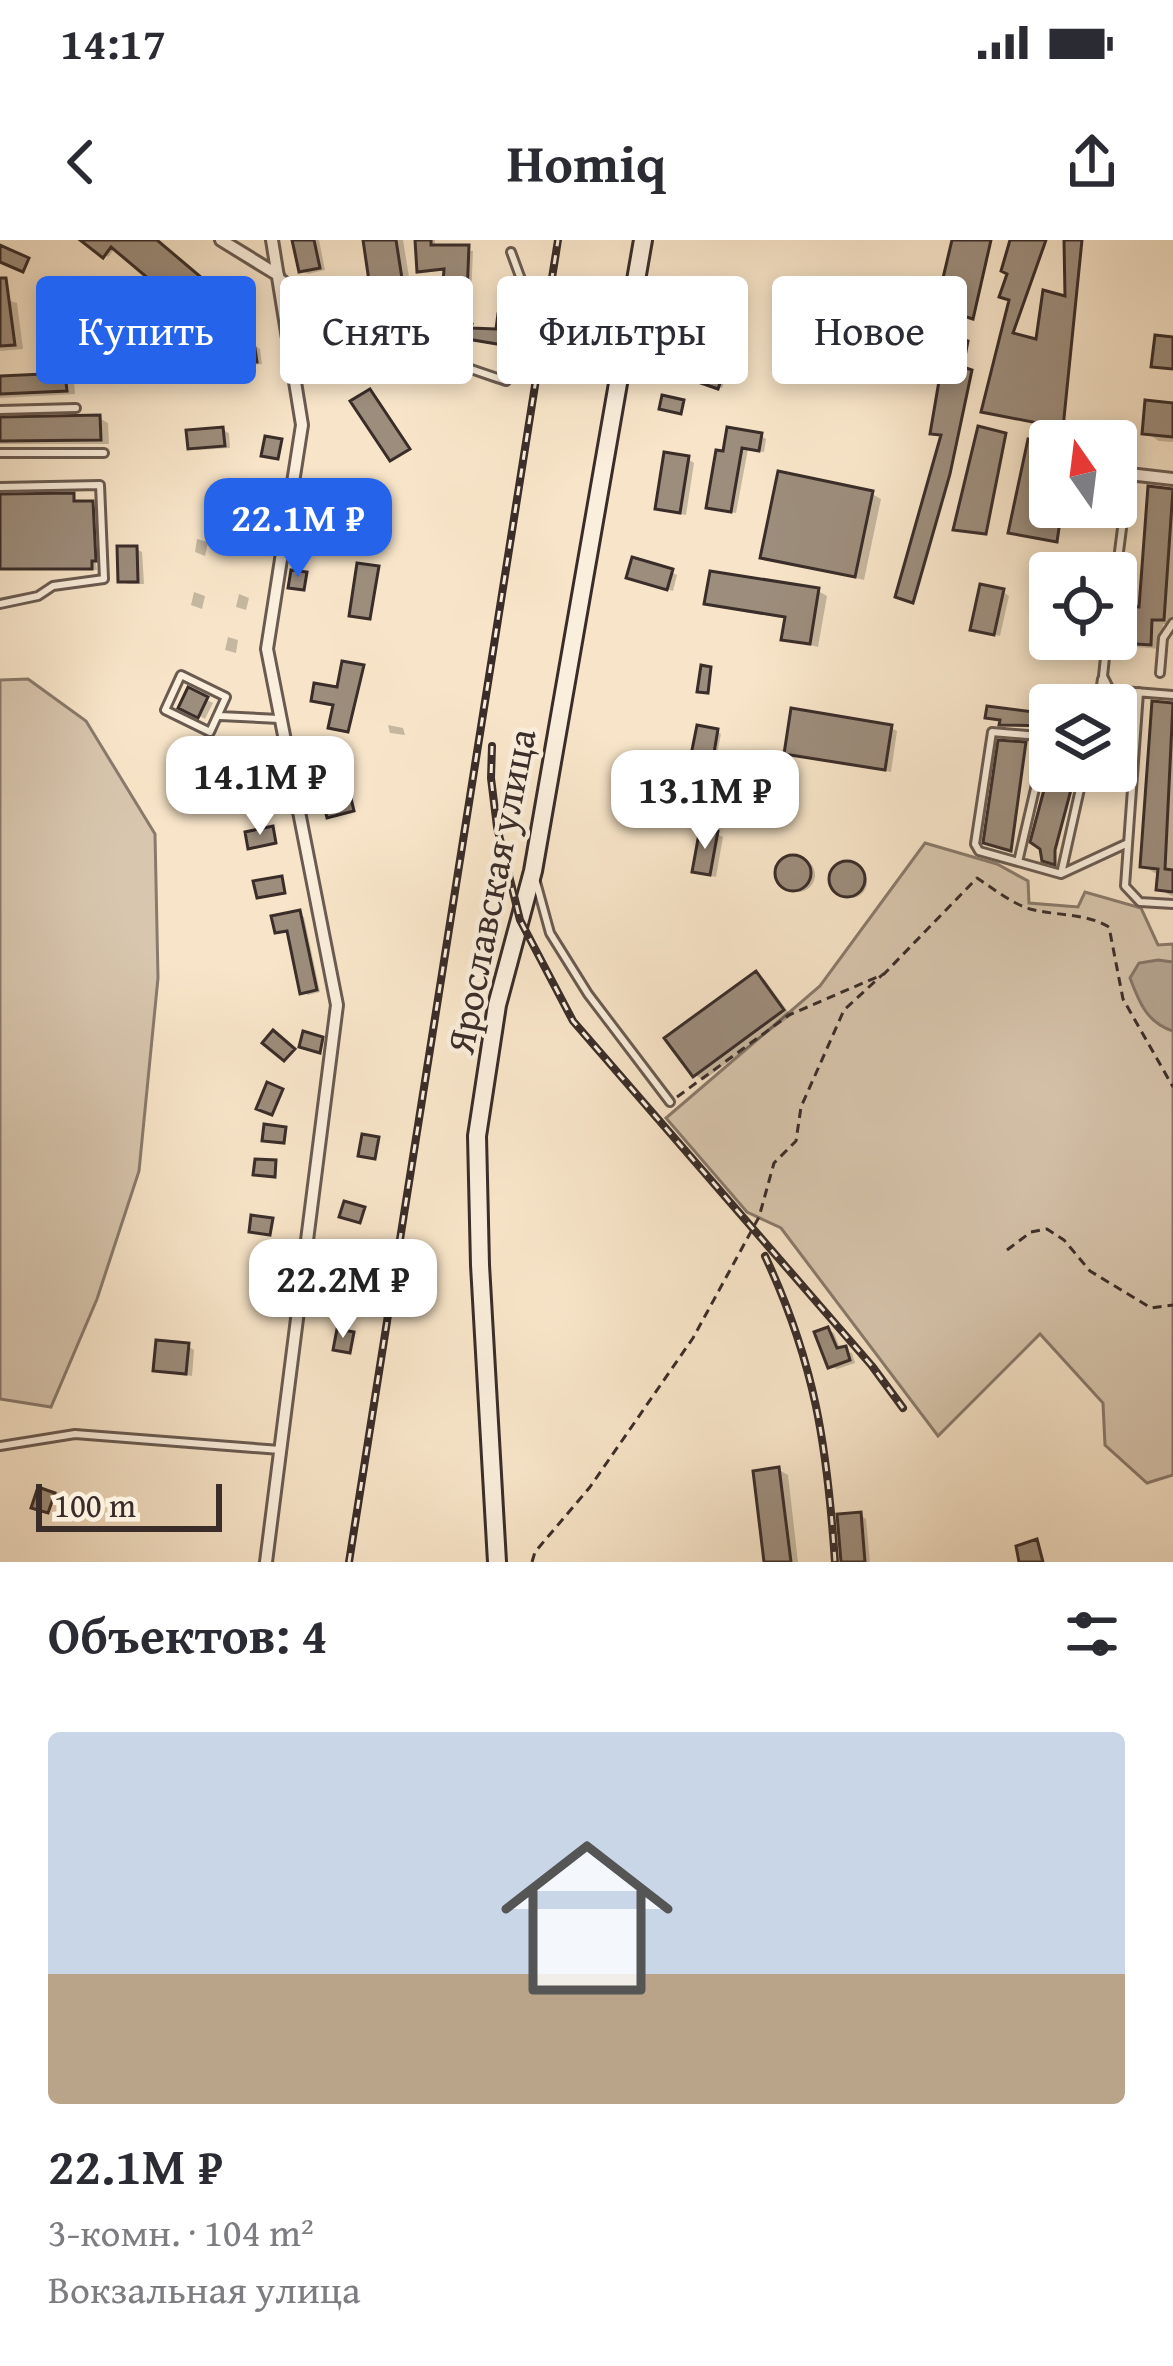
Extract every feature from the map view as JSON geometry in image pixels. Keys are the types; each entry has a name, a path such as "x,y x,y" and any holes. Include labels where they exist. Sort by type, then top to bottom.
{"main road":[{"name":"Ярославская улица","path":"636,276 643,240"},
{"name":"Ярославская улица","path":"496,1562 477,1136 497,1005 533,871 615,384"}],"street":[{"path":"221,240 278,275"},
{"path":"266,1562 337,1005 266,649 302,424 272,240"},
{"path":"1137,475 1173,479"}],"lane":[{"path":"278,275 314,304 427,354 506,381 520,364 529,301 511,252"},
{"path":"0,410 76,408"},
{"path":"0,453 104,453"},
{"path":"0,487 100,484 104,579 53,586 38,596 0,604"},
{"path":"1160,673 1162,638 1173,623"},
{"path":"1101,684 1105,660"},
{"path":"186,676 223,693 227,701 220,716 210,732 167,713 165,706 178,679 186,676"},
{"path":"1102,676 1110,690 1173,695"},
{"path":"1139,692 1125,886 1140,902 1173,904"},
{"path":"220,716 279,719"},
{"path":"1029,733 997,729 990,734 976,848 1060,874 1128,843"},
{"path":"1018,862 1035,792"},
{"path":"1060,874 1079,792"},
{"path":"533,871 550,933 588,994 670,1102"},
{"path":"0,1445 75,1433 280,1450"}],"path":[{"path":"532,1562 535,1552 590,1487 692,1338 759,1217 774,1163 796,1141 801,1107 844,1010 977,878 1015,903 1097,920 1109,927 1123,999 1173,1088"},
{"path":"670,1102 789,1015 884,974"},
{"path":"1007,1250 1031,1232 1047,1229 1064,1240 1090,1271 1151,1309 1173,1305"}],"shaded area":[{"path":"28,679 86,721 155,834 158,978 139,1171 97,1299 51,1407 0,1399 0,680"},
{"path":"925,843 997,864 1028,881 1029,903 1078,907 1085,892 1141,908 1158,945 1173,944 1173,1475 1147,1483 1105,1445 1103,1403 1040,1334 938,1436 781,1228 747,1212 666,1118 820,986"},
{"path":"1173,962 1173,1031 1150,1017 1130,978 1139,963"}],"building":[{"path":"80,240 157,240 200,276 145,276 111,247 103,258"},
{"path":"292,240 314,240 320,268 299,272"},
{"path":"363,240 396,240 402,276 368,276"},
{"path":"415,240 469,245 468,276 443,276 444,269 417,272"},
{"path":"952,240 991,240 973,319 967,317 967,276 943,276"},
{"path":"1010,240 1046,240 1013,333 1036,339 1043,290 1065,296 1064,240 1082,240 1064,420 1029,421 981,412 1009,300 999,297 1007,274 1001,271"},
{"path":"0,245 29,258 23,272 0,262"},
{"path":"0,278 6,278 15,345 0,346"},
{"path":"497,322 497,344 473,340 473,328 496,329"},
{"path":"1155,335 1173,337 1173,369 1151,367"},
{"path":"967,368 972,370 950,474 913,603 895,597 941,435 930,434 938,384 967,384"},
{"path":"36,374 36,384 66,384 67,391 0,394 0,376"},
{"path":"370,389 410,449 390,461 350,401"},
{"path":"662,395 684,400 681,414 659,409"},
{"path":"1145,400 1173,403 1173,437 1142,434"},
{"path":"100,415 101,440 0,441 0,417"},
{"path":"978,426 1006,433 986,534 953,530"},
{"path":"223,427 225,446 188,449 186,430"},
{"path":"727,427 762,433 759,451 742,448 731,512 706,508 716,450 723,451"},
{"path":"265,436 282,439 278,459 261,456"},
{"path":"1028,439 1029,528 1059,528 1057,542 1008,533"},
{"path":"664,452 689,456 680,513 655,509"},
{"path":"778,471 873,491 855,577 760,558"},
{"path":"222,486 246,489 245,502 220,499"},
{"path":"1148,486 1173,489 1164,620 1152,620 1151,645 1137,644"},
{"path":"74,493 74,501 93,501 96,561 92,569 0,569 0,494"},
{"path":"302,528 318,531 315,549 298,546"},
{"path":"117,546 137,546 138,582 118,582"},
{"path":"632,557 673,569 667,590 626,578"},
{"path":"357,563 379,566 370,619 349,616"},
{"path":"291,570 307,572 304,590 288,588"},
{"path":"710,571 819,588 810,644 781,640 785,617 704,604"},
{"path":"980,584 1004,589 994,635 970,630"},
{"path":"342,661 364,665 348,732 328,728 333,705 311,701 314,683 337,687"},
{"path":"701,665 711,667 708,693 697,692"},
{"path":"188,687 208,697 198,718 178,708"},
{"path":"1152,701 1173,703 1165,869 1173,870 1173,892 1156,890 1158,869 1140,867"},
{"path":"987,706 1029,711 1029,726 999,725 1000,720 985,718"},
{"path":"791,708 892,725 885,770 784,754"},
{"path":"697,725 718,729 713,759 691,755"},
{"path":"998,740 1026,742 1011,851 983,843"},
{"path":"1043,792 1070,792 1055,865 1042,861 1040,849 1030,842"},
{"path":"350,794 354,811 327,818 323,801"},
{"path":"273,826 276,843 248,849 245,832"},
{"path":"700,828 718,831 710,875 692,872"},
{"path":"793,855 805,861 811,873 805,885 793,891 781,885 775,873 781,861"},
{"path":"847,861 859,867 865,879 859,891 847,897 835,891 829,879 835,867"},
{"path":"282,876 285,893 257,898 253,881"},
{"path":"300,910 317,990 300,994 287,931 275,933 271,916"},
{"path":"756,971 784,1010 693,1077 664,1038"},
{"path":"273,1030 295,1049 284,1061 262,1043"},
{"path":"303,1031 323,1037 320,1053 299,1047"},
{"path":"267,1082 283,1089 272,1115 256,1109"},
{"path":"264,1124 286,1127 284,1143 262,1141"},
{"path":"362,1134 379,1137 375,1159 358,1156"},
{"path":"255,1159 276,1160 275,1177 253,1175"},
{"path":"344,1201 365,1207 360,1223 339,1217"},
{"path":"251,1215 273,1218 270,1235 249,1232"},
{"path":"324,1248 345,1254 341,1270 320,1264"},
{"path":"325,1291 346,1294 344,1311 322,1307"},
{"path":"828,1327 837,1348 846,1346 850,1360 828,1368 814,1332"},
{"path":"337,1329 354,1332 350,1353 333,1350"},
{"path":"156,1340 189,1343 186,1374 153,1371"},
{"path":"779,1467 791,1562 764,1562 753,1471"},
{"path":"38,1487 55,1493 48,1513 31,1508"},
{"path":"861,1512 865,1562 841,1562 837,1514"},
{"path":"1037,1539 1043,1562 1019,1562 1016,1546"}],"railway":[{"path":"349,1562 558,240"},
{"path":"492,746 497,827 520,920 573,1021 872,1366 903,1408"},
{"path":"765,1256 796,1332 816,1405 835,1562"}]}
